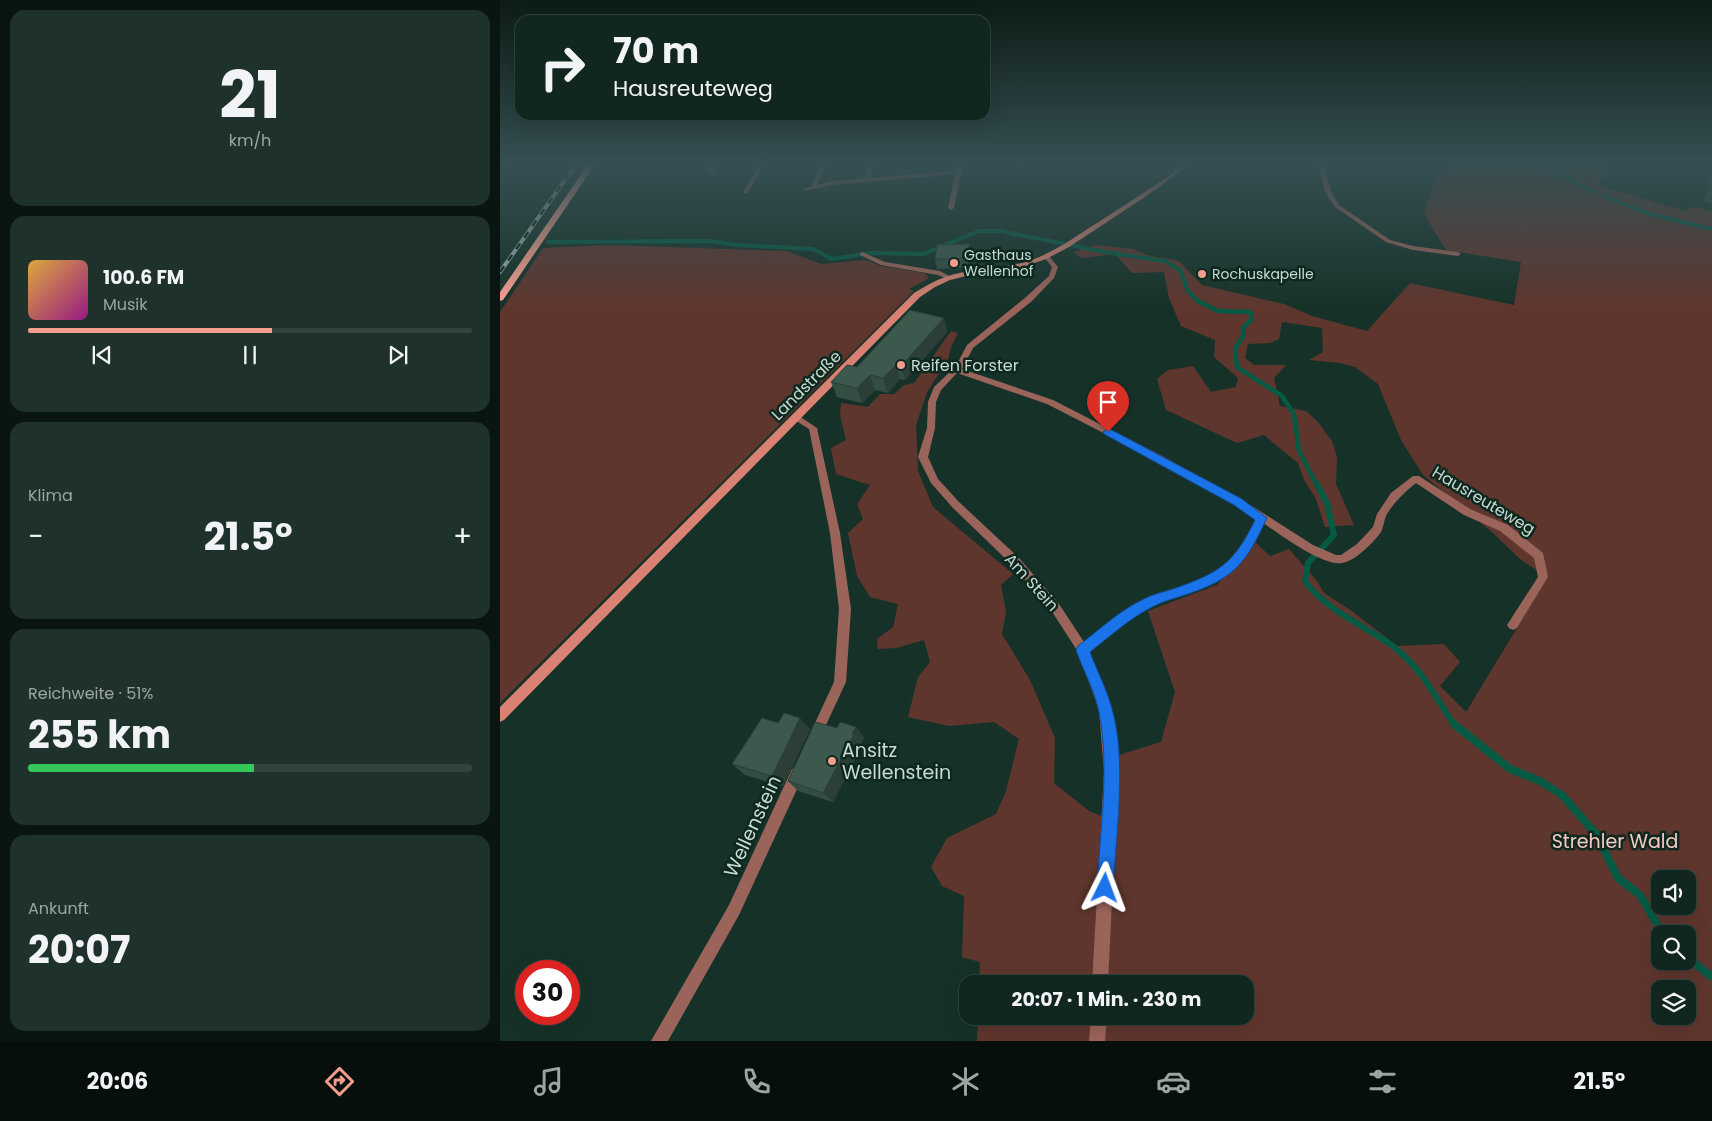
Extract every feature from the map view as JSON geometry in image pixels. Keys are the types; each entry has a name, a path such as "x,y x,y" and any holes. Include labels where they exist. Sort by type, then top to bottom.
{"main road":[{"path":"500,298 560,212"},
{"name":"Landstraße","path":"500,716 925,289 948,278 968,272 1022,266 1047,257 1120,212"}],"street":[{"path":"1344,212 1388,241 1413,248 1458,254"},
{"path":"866,257 883,264 940,273 948,278"},
{"name":"Am Stein","path":"1047,257 1055,267 1054,274 1030,299 970,347 956,370 934,395 931,428 924,449 925,465 934,481 1039,587 1056,607 1083,650 1105,710 1110,743 1111,772 1100,975"},
{"name":"Hausreuteweg","path":"956,370 1050,402 1238,502 1309,548 1335,559 1343,558 1361,547 1377,529 1382,514 1394,496 1416,478 1467,512 1504,528 1539,556 1542,577 1513,625"},
{"path":"796,417 813,428 835,533 845,610 840,682 811,744"},
{"path":"1083,650 1122,619 1148,602 1209,582 1229,569 1248,545 1261,518"},
{"name":"Wellenstein","path":"659,1041 734,910 802,762"},
{"path":"1097,1041 1098,1025"}],"green space":[{"name":"Strehler Wald","path":"1425,212 1712,212 1712,1041 977,1041 978,1025 1254,1025 1254,975 979,975 980,962 962,957 964,896 942,886 931,867 947,838 996,814 1006,791 1019,739 994,722 949,726 908,717 918,677 930,662 924,640 896,648 878,649 877,639 893,627 898,604 870,597 857,576 848,533 863,519 857,504 870,485 836,474 831,448 846,440 840,415 841,403 868,407 880,394 894,394 904,385 914,383 951,331 958,333 951,347 948,360 927,392 916,425 918,471 933,507 1013,574 1001,585 1006,612 1002,634 1030,680 1055,738 1054,783 1089,811 1101,816 1119,755 1161,742 1175,692 1148,611 1217,585 1254,541 1270,556 1289,549 1317,581 1324,593 1353,612 1397,646 1444,644 1460,662 1440,686 1466,712 1548,577 1521,560 1493,533 1423,475 1401,440 1378,384 1355,367 1340,363 1309,360 1323,352 1322,328 1282,322 1279,339 1270,343 1248,344 1245,358 1254,365 1286,365 1274,378 1280,406 1306,411 1317,421 1332,441 1337,457 1336,484 1354,525 1325,527 1316,499 1304,480 1298,463 1264,435 1237,443 1166,410 1157,379 1168,370 1193,366 1211,392 1236,387 1238,378 1214,357 1215,340 1181,326 1169,298 1164,272 1132,273 1115,254 1082,258 1073,252 1096,245 1133,249 1146,255 1179,261 1202,285 1284,304 1312,316 1367,331 1410,283 1514,305 1521,262 1446,250 1424,214"},
{"path":"609,245 787,251 821,264 866,260 881,266 925,273 929,278 909,289 914,291 500,703 500,312 543,248"}],"building":[{"path":"969,244 968,258 935,259 937,245"},
{"path":"910,310 944,318 901,366 896,365 883,378 870,375 857,388 831,382 847,365 857,367"},
{"path":"784,713 800,718 772,776 732,764 762,718 778,723"},
{"path":"815,722 837,728 840,722 856,727 852,734 854,735 823,793 788,781"}],"waterway":[{"path":"1644,212 1712,229"},
{"path":"548,242 709,241 737,245 813,249 832,259 871,253 923,254 979,231 1000,231 1105,252 1165,261 1180,270 1188,291 1198,301"},
{"path":"1198,301 1218,311 1250,312 1252,319 1243,328 1243,336 1235,349 1237,367 1282,396 1294,414 1299,451 1317,485"},
{"path":"1316,483 1327,503 1334,535 1308,563 1305,581 1324,601 1394,647 1403,655 1427,683 1454,725"},
{"path":"1454,724 1510,769 1540,781 1562,795 1596,834 1618,878 1640,895 1658,925"},
{"path":"1696,964 1712,977"}],"railway":[{"path":"500,272 543,212"}],"place":[{"name":"Gasthaus Wellenhof","path":"954,263"},
{"name":"Rochuskapelle","path":"1202,274"},
{"name":"Reifen Forster","path":"901,365"},
{"name":"Ansitz Wellenstein","path":"832,761"}],"route":[{"path":"1105,888 1111,772 1110,743 1105,710 1083,650 1122,619 1148,602 1209,582 1229,569 1248,545 1261,518 1238,502 1108,432"}]}
